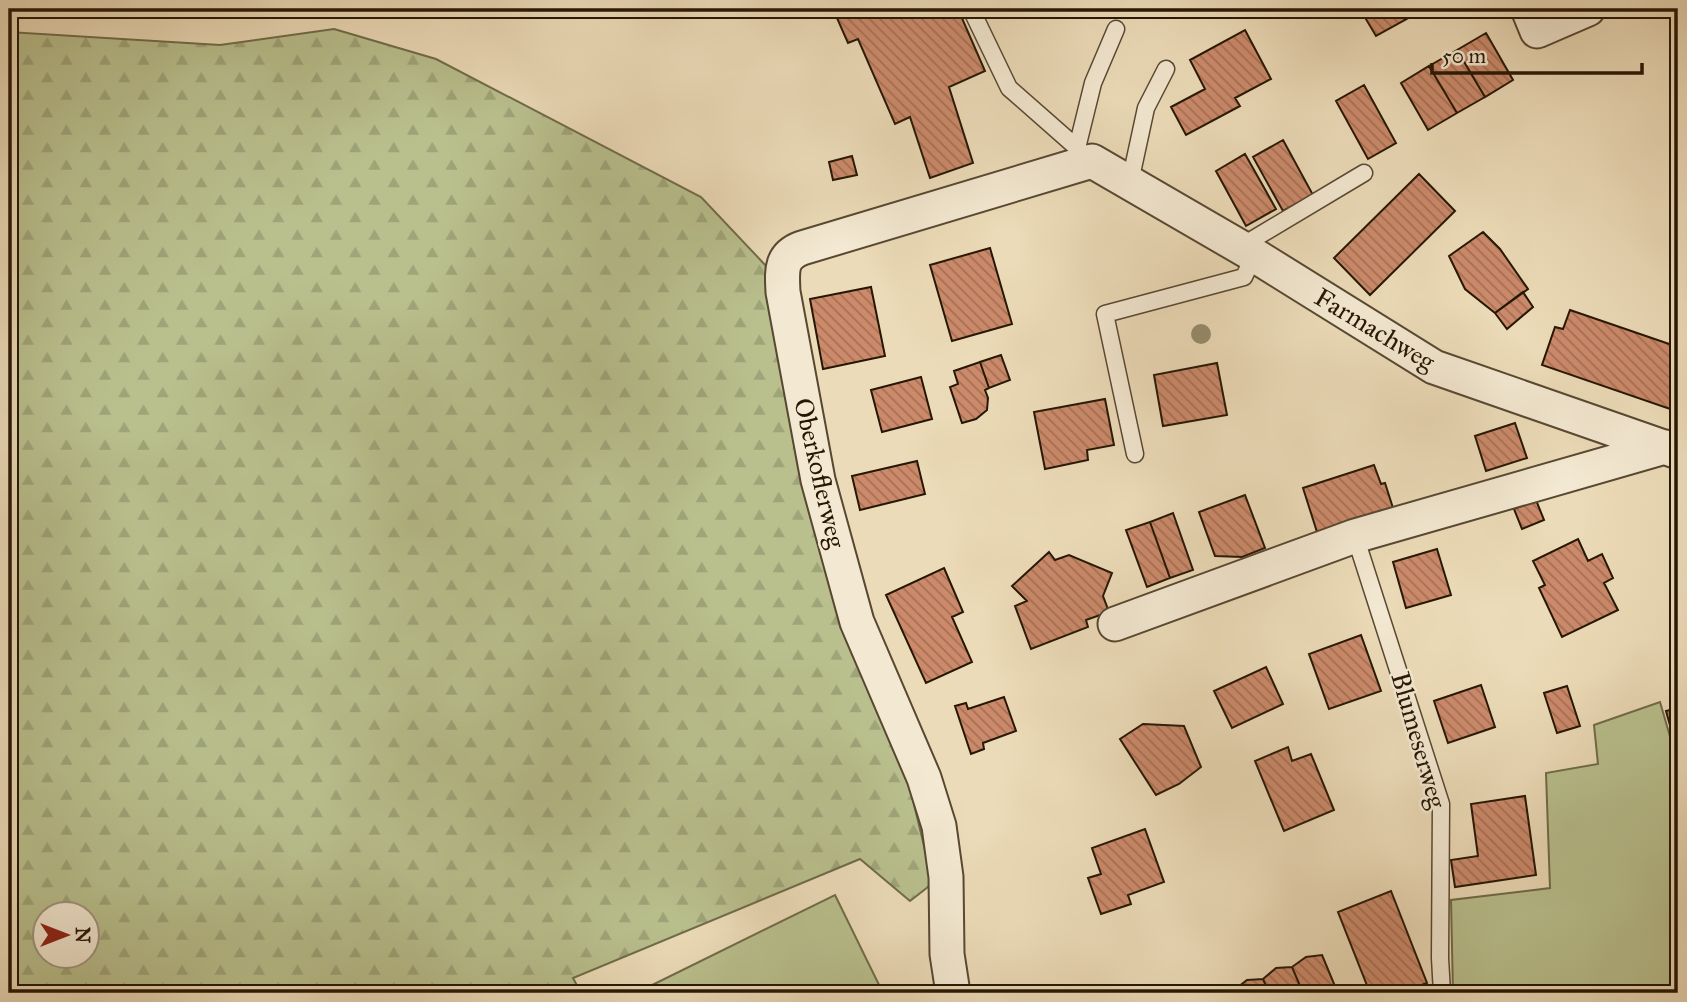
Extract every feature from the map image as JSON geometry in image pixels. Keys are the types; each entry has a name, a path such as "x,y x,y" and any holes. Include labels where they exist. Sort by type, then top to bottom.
{"street":[{"path":"1528,9 1537,31 1588,9"},
{"name":"Farmachweg","path":"1084,154 1434,367 1671,450"},
{"name":"Oberkoflerweg","path":"953,993 947,954 946,877 939,825 924,778 854,609 818,480 783,292 782,267 789,254 802,247 1084,154"},
{"path":"1115,624 1355,536 1671,450"}],"lane":[{"path":"971,9 1009,88 1084,154"},
{"path":"1084,154 1093,83 1116,29"},
{"path":"1130,182 1146,108 1166,69"},
{"path":"1135,454 1105,314 1244,277 1247,251 1364,173"},
{"name":"Blumeserweg","path":"1355,536 1441,804 1442,993"}],"green space":[{"path":"334,29 436,59 701,197 768,268 807,486 911,792 933,883 910,901 860,859 573,978 581,993 9,993 9,32 220,45"},
{"path":"1660,702 1678,764 1678,993 1453,993 1451,900 1550,888 1546,773 1598,764 1594,725"},
{"path":"835,895 883,993 636,993"}],"building":[{"path":"833,9 958,9 985,71 949,87 973,163 930,178 910,117 895,124 858,39 848,43"},
{"path":"1360,9 1398,9 1405,20 1376,36"},
{"path":"1398,9 1424,9 1405,20"},
{"path":"1245,30 1271,79 1235,98 1240,106 1186,135 1171,107 1205,89 1190,60"},
{"path":"1486,33 1513,80 1485,97 1457,50"},
{"path":"1457,50 1485,97 1457,113 1429,66"},
{"path":"1429,66 1457,113 1428,130 1401,83"},
{"path":"1364,85 1396,143 1368,159 1336,101"},
{"path":"1283,140 1313,195 1283,211 1253,157"},
{"path":"1245,154 1276,209 1246,226 1216,171"},
{"path":"852,156 857,175 833,180 829,162"},
{"path":"1419,174 1455,211 1370,295 1334,258"},
{"path":"1483,232 1500,249 1528,289 1495,313 1465,289 1449,256"},
{"path":"990,248 1012,324 952,341 930,265"},
{"path":"871,287 885,356 823,369 810,299"},
{"path":"1523,292 1533,307 1507,329 1495,313"},
{"path":"1570,310 1678,347 1678,394 1673,410 1542,365 1555,327 1563,329"},
{"path":"1001,355 1010,380 989,388 980,362"},
{"path":"980,362 989,388 985,390 988,398 987,410 976,419 962,423 950,387 958,384 954,371"},
{"path":"1217,363 1227,415 1163,426 1154,375"},
{"path":"921,377 932,419 882,432 871,390"},
{"path":"1105,399 1114,445 1087,450 1088,460 1045,469 1034,412"},
{"path":"1515,423 1527,458 1486,471 1475,436"},
{"path":"917,461 925,494 860,510 852,476"},
{"path":"1374,465 1381,484 1385,483 1393,508 1317,532 1303,488"},
{"path":"1245,495 1265,548 1242,557 1215,556 1199,512"},
{"path":"1536,500 1544,520 1522,529 1514,509"},
{"path":"1173,513 1193,570 1170,578 1150,522"},
{"path":"1150,522 1170,578 1147,587 1126,530"},
{"path":"1578,539 1588,561 1602,554 1613,578 1604,583 1618,610 1562,637 1539,588 1545,585 1533,561"},
{"path":"1437,549 1451,595 1406,608 1393,562"},
{"path":"1049,552 1055,560 1069,555 1112,573 1103,596 1109,612 1086,620 1088,627 1031,649 1015,606 1027,601 1012,586"},
{"path":"944,568 963,612 952,617 972,662 926,683 886,595"},
{"path":"1361,635 1381,691 1329,709 1309,654"},
{"path":"1266,667 1283,704 1232,728 1214,691"},
{"path":"1481,685 1495,727 1448,743 1434,701"},
{"path":"1567,686 1580,726 1557,733 1544,693"},
{"path":"1004,697 1016,731 983,743 984,749 971,754 955,706 966,703 968,709"},
{"path":"1678,708 1678,754 1666,711"},
{"path":"1143,724 1184,726 1201,767 1179,784 1156,795 1120,739"},
{"path":"1288,747 1292,761 1311,754 1334,810 1284,831 1255,761"},
{"path":"1525,796 1536,875 1455,887 1451,860 1478,856 1471,804"},
{"path":"1145,829 1164,882 1128,895 1131,904 1101,914 1088,878 1101,874 1092,848"},
{"path":"1391,891 1427,983 1400,993 1370,993 1338,912"},
{"path":"1322,955 1336,993 1303,993 1292,967 1306,957"},
{"path":"1292,967 1303,993 1269,993 1263,979 1276,968"},
{"path":"1263,979 1269,993 1233,991 1247,980"}]}
